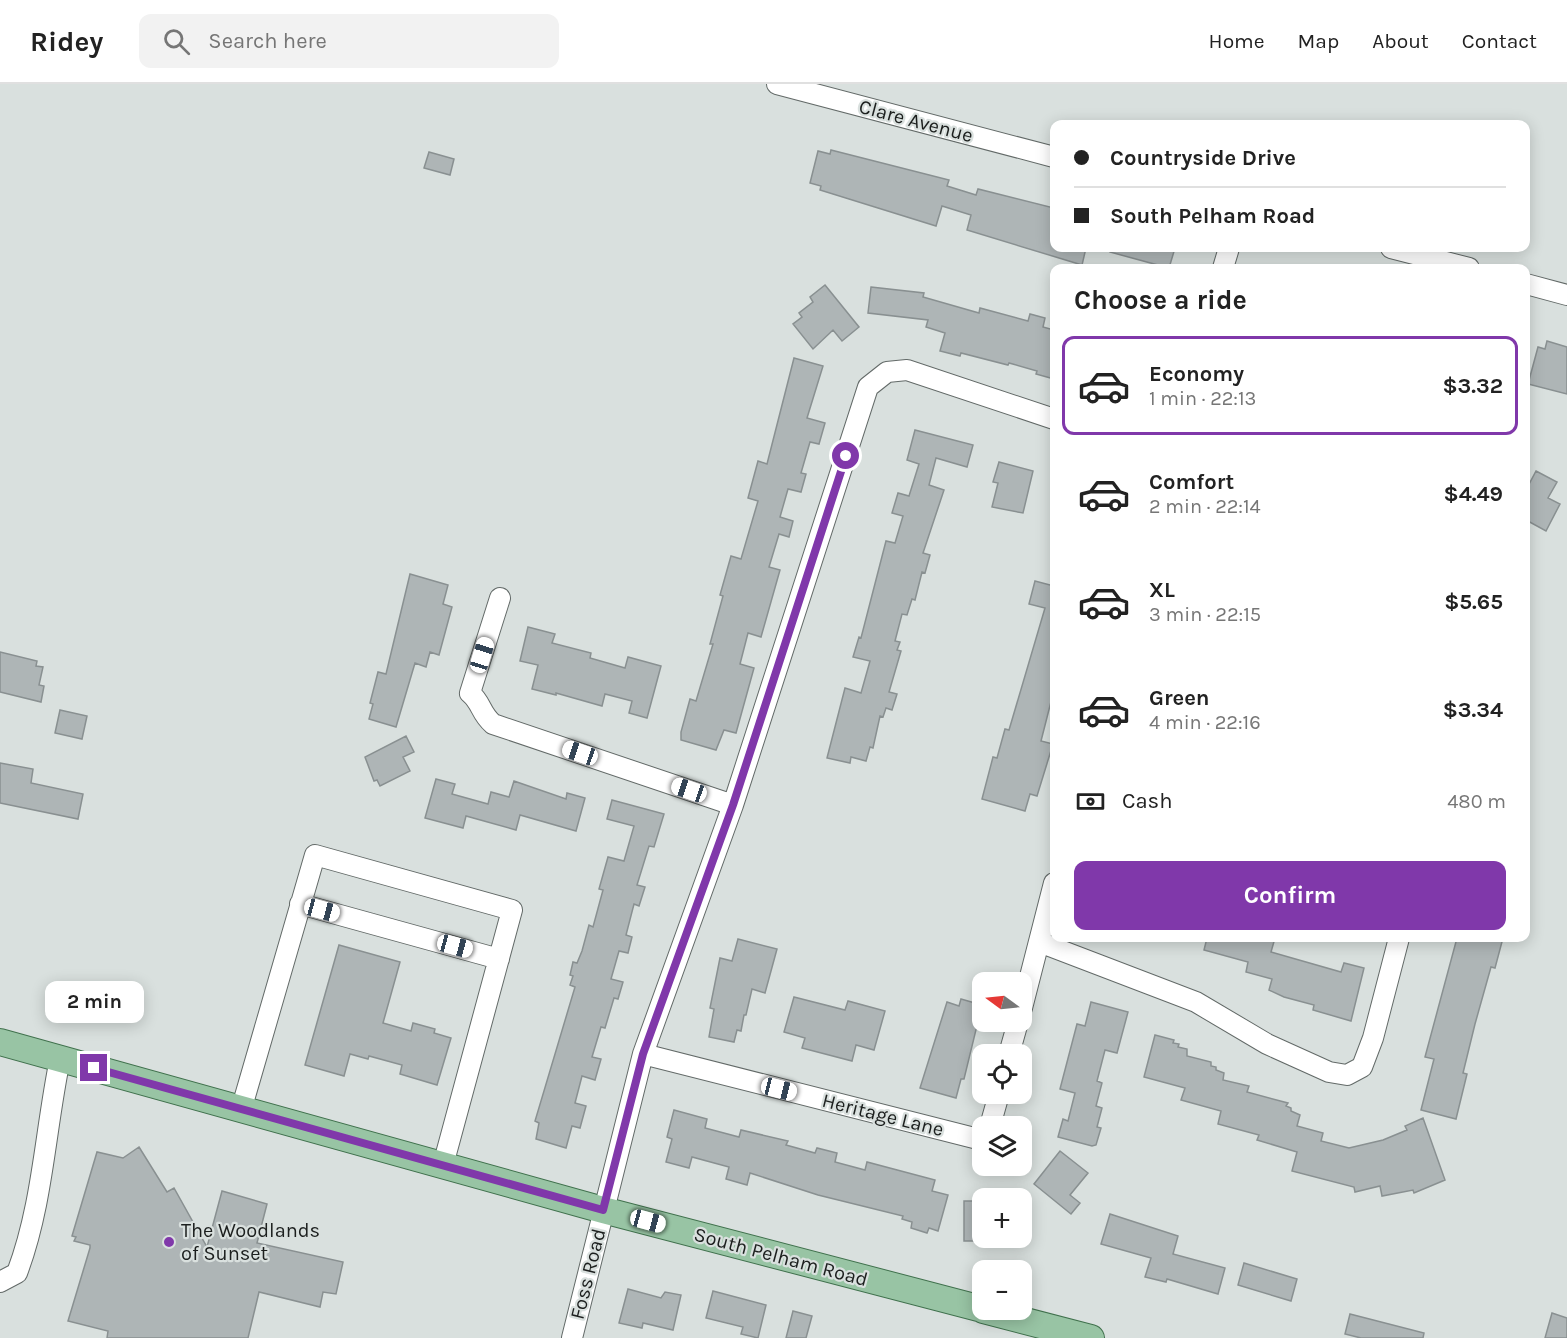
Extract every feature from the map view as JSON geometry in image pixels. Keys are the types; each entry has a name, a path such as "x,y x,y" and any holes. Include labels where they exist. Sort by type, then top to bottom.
{"main road":[{"name":"South Pelham Road","path":"0,1042 603,1210 972,1307"},
{"name":"South Pelham Road","path":"1022,1320 1091,1338"}],"street":[{"name":"Clare Avenue","path":"777,84 1050,156"},
{"path":"1407,252 1453,264"},
{"path":"1530,285 1567,295"},
{"name":"Foss Road","path":"572,1338 643,1054 733,805 868,387 887,372 908,370 1050,418"},
{"path":"500,598 470,693 478,699 482,715 493,724 733,805"},
{"path":"241,1110 315,855 513,910 443,1165"},
{"path":"1031,972 1050,899"},
{"path":"300,904 499,959"},
{"path":"1039,942 1196,1002 1276,1048 1329,1072 1347,1075 1362,1067 1399,942"},
{"name":"Heritage Lane","path":"643,1054 972,1137"},
{"path":"0,1282 17,1273 29,1243 38,1199 49,1113 60,1059"}],"building":[{"path":"831,150 949,180 947,186 976,195 978,189 1050,207 1050,252 1085,252 1082,264 967,230 971,215 942,206 936,226 820,190 821,186 810,183 818,151 830,154"},
{"path":"429,152 454,159 450,175 424,168"},
{"path":"1110,252 1174,252 1170,264 1154,264"},
{"path":"825,285 859,327 842,341 833,330 813,349 793,324 802,317 799,313 813,302 810,297"},
{"path":"871,287 924,293 923,297 979,313 980,308 1028,321 1030,314 1045,318 1043,327 1050,329 1050,378 1036,374 1037,371 1009,363 1008,365 961,353 960,356 940,351 945,333 926,327 928,320 868,313"},
{"path":"1547,341 1567,347 1567,394 1530,385 1538,347 1545,349"},
{"path":"794,358 823,366 807,418 825,423 819,444 810,442 801,473 806,474 801,492 788,489 780,517 793,521 789,537 779,534 769,567 780,570 761,637 748,633 740,664 754,668 736,733 724,730 716,750 681,740 681,732 690,699 696,701 713,644 710,644 731,556 741,559 758,501 748,498 758,461 767,464"},
{"path":"915,430 973,445 967,467 936,458 929,485 944,490 923,553 930,555 925,573 922,572 915,600 912,599 907,615 902,614 895,641 900,642 897,650 901,651 889,692 897,694 892,710 886,708 883,717 880,716 873,748 870,747 866,761 851,757 850,763 827,758 845,688 861,693 870,661 853,657 859,637 861,638 886,541 895,543 903,516 892,513 898,493 909,496 919,464 907,460"},
{"path":"999,462 1033,471 1023,513 992,507 998,483 993,482"},
{"path":"1536,471 1557,482 1548,498 1560,504 1546,531 1530,522 1530,482"},
{"path":"410,574 448,585 443,604 452,607 439,655 430,652 426,667 415,663 396,727 369,719 373,704 370,703 378,672 386,674"},
{"path":"1035,581 1050,585 1050,706 1041,741 1050,743 1050,754 1037,796 1030,794 1025,811 982,799 993,757 997,758 1005,729 1009,730 1045,608 1029,604"},
{"path":"528,627 555,634 552,643 591,653 590,658 625,668 628,657 661,666 647,718 629,713 632,701 605,694 602,706 532,689 538,665 520,661"},
{"path":"0,652 37,661 36,666 43,667 39,685 44,686 41,702 0,692"},
{"path":"60,710 87,716 82,739 55,733"},
{"path":"406,736 414,752 403,757 410,771 380,786 377,780 374,781 365,757"},
{"path":"0,763 33,769 31,783 83,794 78,819 0,803"},
{"path":"436,779 455,784 452,794 488,804 491,792 509,797 514,781 566,799 567,793 585,798 576,831 520,815 516,830 466,816 463,828 425,818"},
{"path":"612,800 664,814 654,847 649,846 637,885 645,887 639,906 634,904 626,935 632,937 628,953 619,951 611,979 623,982 618,999 614,998 605,1028 601,1027 592,1057 601,1059 595,1080 582,1076 575,1103 586,1106 580,1128 572,1126 566,1148 536,1139 539,1123 535,1121 575,987 570,985 573,976 570,975 573,962 577,963 589,925 593,927 603,890 599,889 608,857 624,861 634,826 607,819"},
{"path":"738,939 777,949 765,993 752,989 741,1031 737,1030 734,1042 709,1037 714,1009 710,1008 720,958 732,961"},
{"path":"1206,942 1274,942 1271,952 1341,972 1344,963 1364,968 1351,1021 1313,1010 1314,1005 1284,997 1269,990 1272,979 1246,972 1248,962 1204,950"},
{"path":"1456,942 1502,942 1495,968 1491,967 1475,1024 1463,1073 1467,1074 1456,1119 1421,1110 1434,1059 1425,1057"},
{"path":"339,945 400,962 383,1023 411,1031 413,1023 435,1029 434,1033 451,1038 437,1085 400,1074 402,1065 369,1056 368,1059 350,1054 344,1076 305,1065"},
{"path":"794,997 845,1010 848,1001 885,1011 874,1050 856,1045 852,1061 802,1048 805,1038 784,1032"},
{"path":"961,999 972,1002 972,1032 975,1032 964,1079 961,1079 956,1098 920,1088 947,1002 959,1006"},
{"path":"1091,1002 1128,1012 1117,1053 1105,1050 1097,1081 1102,1083 1096,1106 1102,1108 1097,1127 1101,1128 1096,1145 1092,1146 1058,1137 1063,1119 1068,1121 1075,1093 1060,1089 1077,1024 1085,1026"},
{"path":"1155,1035 1174,1040 1173,1043 1179,1044 1178,1047 1187,1049 1187,1056 1211,1062 1211,1066 1224,1073 1223,1080 1249,1086 1247,1092 1288,1103 1286,1106 1291,1108 1291,1111 1300,1115 1297,1126 1323,1133 1321,1141 1349,1148 1383,1140 1407,1130 1405,1126 1423,1118 1445,1180 1414,1193 1413,1190 1382,1196 1380,1186 1355,1192 1354,1187 1292,1171 1297,1152 1257,1140 1259,1135 1218,1124 1221,1111 1181,1100 1185,1088 1144,1077"},
{"path":"674,1110 707,1119 705,1128 739,1137 741,1130 788,1141 786,1145 815,1153 817,1148 837,1153 835,1162 865,1170 867,1162 935,1180 932,1191 948,1195 938,1231 929,1228 927,1233 911,1228 912,1222 902,1219 903,1216 818,1195 750,1173 747,1185 726,1179 729,1167 692,1157 689,1168 666,1162 672,1139 667,1137"},
{"name":"The Woodlands of Sunset","path":"139,1147 167,1192 174,1188 207,1247 222,1191 267,1204 257,1243 343,1262 336,1294 323,1292 320,1307 259,1292 248,1338 107,1338 108,1331 68,1321 90,1248 90,1245 74,1241 76,1237 72,1236 97,1152 123,1158"},
{"path":"1060,1151 1088,1173 1070,1195 1080,1203 1071,1214 1034,1184"},
{"path":"964,1201 972,1201 972,1241 964,1241"},
{"path":"1110,1214 1178,1236 1173,1254 1225,1268 1218,1294 1167,1279 1166,1282 1145,1277 1151,1258 1101,1244"},
{"path":"1244,1263 1297,1279 1291,1301 1238,1285"},
{"path":"628,1289 661,1298 665,1292 681,1295 673,1330 643,1323 642,1328 619,1323"},
{"path":"713,1291 766,1305 758,1338 741,1334 743,1327 706,1318"},
{"path":"793,1311 812,1316 806,1338 786,1338"},
{"path":"1552,1313 1567,1318 1567,1338 1545,1338"},
{"path":"1350,1314 1424,1333 1423,1338 1361,1338 1345,1334"}],"place":[{"name":"The Woodlands of Sunset","path":"169,1242"}],"route":[{"path":"94,1068 603,1210 643,1054 733,805 846,456"}]}
